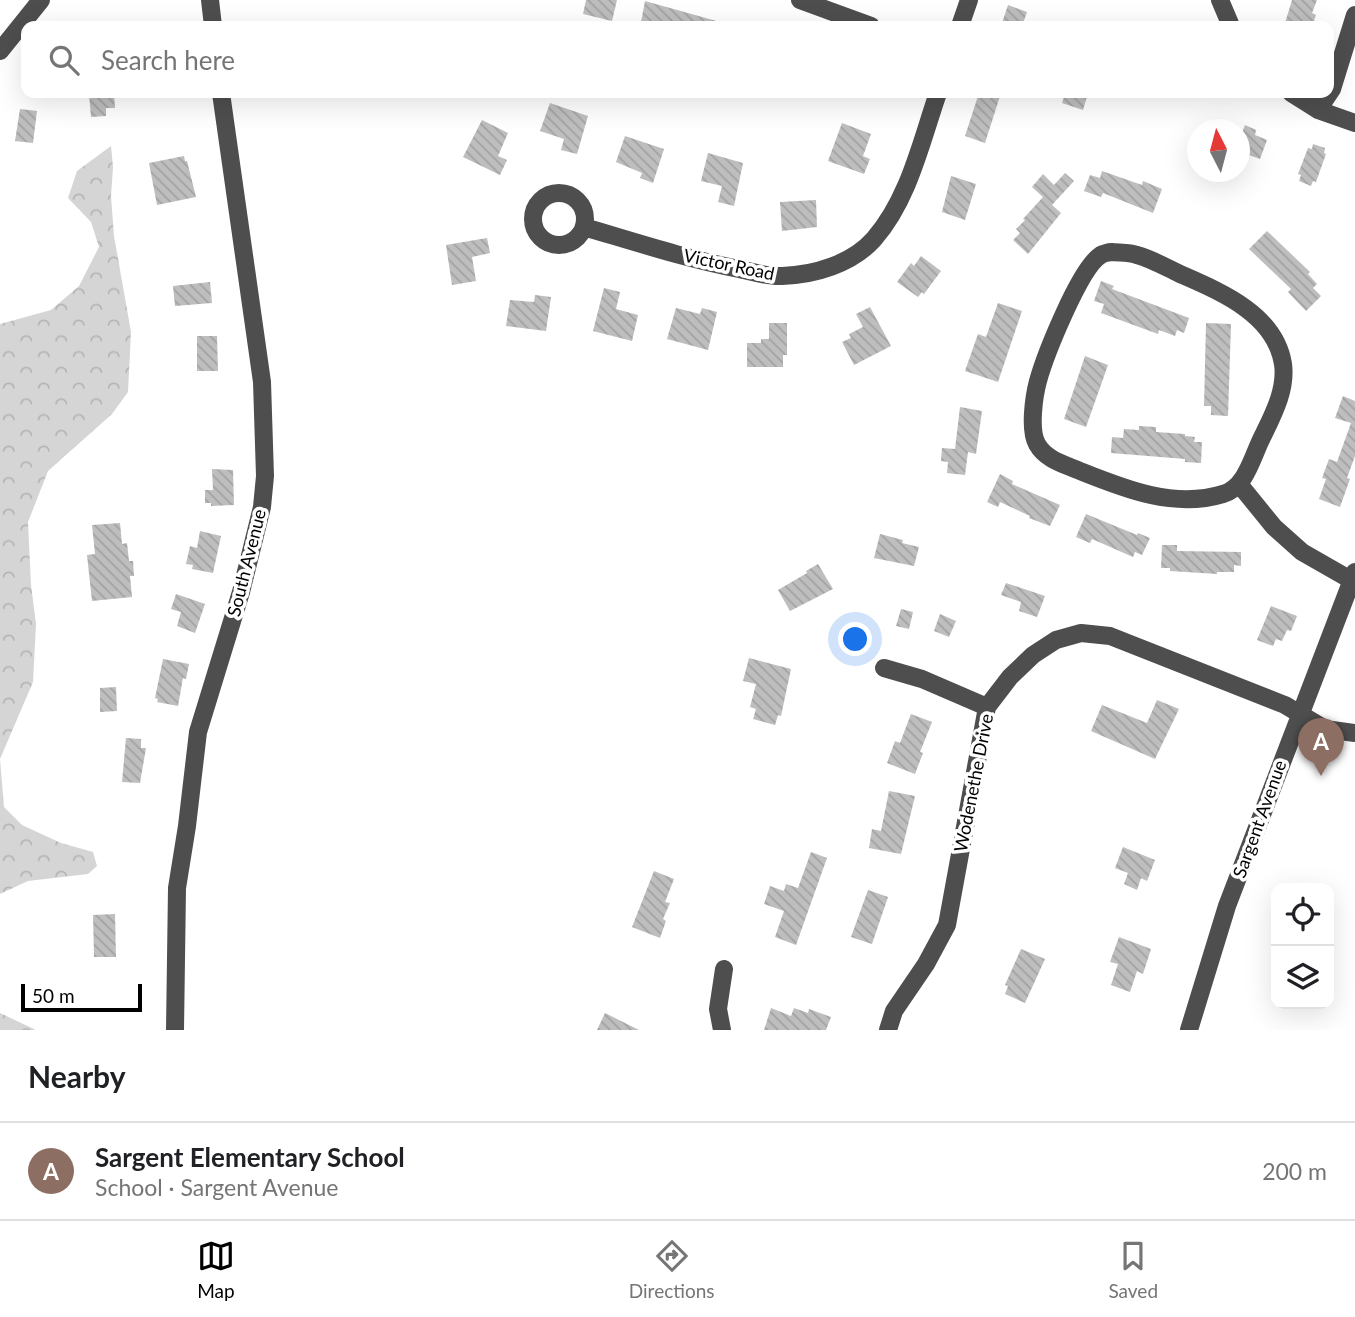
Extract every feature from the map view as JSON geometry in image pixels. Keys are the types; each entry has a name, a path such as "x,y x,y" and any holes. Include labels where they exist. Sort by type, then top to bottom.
{"street":[{"path":"24,21 41,0"},
{"path":"210,0 212,21"},
{"path":"800,0 857,21"},
{"path":"962,21 969,0"},
{"path":"1220,0 1229,21"},
{"path":"1334,83 1355,15"},
{"path":"0,51 21,25"},
{"name":"South Avenue","path":"175,1030 177,888 198,732 241,592 262,507 265,476 262,382 223,98"},
{"name":"Victor Road","path":"584,227 715,265 779,276 805,274 846,261 873,241 899,201 913,169 935,98"},
{"path":"1298,98 1318,110 1355,123"},
{"path":"1318,110 1326,98"},
{"path":"1101,254 1136,254 1228,295 1248,310 1275,340 1283,363 1283,382 1275,407 1239,484 1227,493 1205,498 1174,499 1129,491 1048,457 1035,442 1032,415 1038,382 1078,283 1101,254"},
{"path":"1239,484 1274,527 1302,552 1353,576"},
{"name":"Sargent Avenue","path":"1189,1030 1227,906 1353,576"},
{"name":"Wodenethe Drive","path":"888,1030 894,1012 926,964 947,925 987,707 1010,677 1033,654 1056,639 1081,633 1110,636 1285,705 1325,729 1355,733"},
{"path":"884,668 922,679 987,707"},
{"path":"722,1030 718,1009 724,970"}],"green space":[{"path":"111,146 114,236 131,332 128,392 112,414 48,471 28,522 36,624 33,682 0,759 0,324 51,310 79,286 99,247 91,222 68,198 77,171"},
{"path":"0,759 4,807 22,825 61,843 93,852 97,866 88,874 28,881 0,894"},
{"path":"0,1013 34,1029 35,1030 0,1030"}],"building":[{"path":"586,0 617,0 612,21 583,14"},
{"path":"1292,0 1317,0 1312,13 1316,15 1314,21 1286,21"},
{"path":"645,1 716,21 641,21"},
{"path":"1008,5 1027,12 1024,21 1003,21"},
{"path":"89,98 114,98 115,108 106,108 106,116 91,117"},
{"path":"977,98 999,98 985,143 965,136"},
{"path":"1064,98 1087,98 1083,110 1062,103"},
{"path":"550,103 588,116 577,154 561,150 564,139 540,131"},
{"path":"20,109 37,111 33,143 15,141"},
{"path":"482,120 508,133 498,156 507,160 500,175 463,157"},
{"path":"842,123 871,134 863,156 870,159 864,174 828,161"},
{"path":"1250,127 1256,130 1255,135 1267,140 1260,159 1250,156"},
{"path":"625,136 664,149 653,183 640,178 642,173 616,162"},
{"path":"1313,144 1325,148 1326,154 1316,182 1313,181 1311,186 1299,181 1301,175 1298,174 1308,148 1312,149"},
{"path":"708,153 743,163 734,206 718,202 722,186 701,181"},
{"path":"184,156 196,197 157,205 149,163"},
{"path":"1102,171 1142,185 1143,181 1162,189 1153,213 1103,193 1101,197 1084,191 1090,175 1100,178"},
{"path":"1065,173 1074,181 1052,205 1061,213 1028,254 1013,240 1020,233 1016,229 1043,197 1032,187 1043,174 1054,185"},
{"path":"951,176 976,184 965,220 942,212"},
{"path":"816,200 817,227 782,231 780,202"},
{"path":"1267,231 1310,272 1308,274 1317,284 1313,288 1321,296 1306,311 1288,292 1291,289 1249,249"},
{"path":"487,238 490,253 472,257 476,281 452,285 446,245"},
{"path":"921,256 941,271 924,294 922,292 918,297 897,282 911,263 914,266"},
{"path":"1101,281 1114,286 1112,289 1189,318 1184,333 1177,330 1175,336 1159,330 1158,334 1101,313 1104,304 1094,301"},
{"path":"210,282 212,303 175,306 173,286"},
{"path":"604,288 620,292 616,309 638,315 632,341 593,331"},
{"path":"535,295 551,297 546,331 506,326 510,300 534,302"},
{"path":"998,303 1022,311 998,382 965,371 978,334 986,337"},
{"path":"870,307 891,346 854,365 842,342 851,338 849,334 863,327 856,314"},
{"path":"676,308 700,314 702,308 717,312 708,350 667,339"},
{"path":"769,323 787,323 787,355 783,355 783,367 747,367 747,343 761,343 761,339 769,339"},
{"path":"1206,323 1231,324 1228,416 1211,415 1211,406 1204,406"},
{"path":"197,336 217,336 218,371 197,371"},
{"path":"1085,356 1108,365 1086,427 1064,419"},
{"path":"1343,396 1355,401 1355,456 1340,507 1319,499 1326,479 1322,478 1329,459 1337,462 1351,423 1335,418"},
{"path":"960,407 982,411 976,454 968,452 965,475 947,473 948,462 941,461 942,448 955,449"},
{"path":"1139,426 1156,427 1156,432 1195,437 1194,442 1202,442 1201,463 1185,462 1185,459 1111,453 1112,437 1123,438 1124,429 1139,430"},
{"path":"212,469 233,470 234,505 211,506 211,503 205,503 205,490 213,490"},
{"path":"1000,474 1013,481 1012,484 1060,505 1050,526 1000,502 998,507 987,502"},
{"path":"1086,514 1150,538 1142,555 1135,552 1133,557 1092,539 1090,543 1076,537"},
{"path":"120,523 122,544 127,543 129,561 133,561 134,576 130,576 132,597 92,601 87,555 95,554 92,525"},
{"path":"200,531 221,536 213,573 192,569 193,565 186,564 190,546 197,548"},
{"path":"880,534 919,547 914,566 874,558"},
{"path":"1162,545 1177,545 1177,551 1241,552 1241,566 1234,565 1234,572 1217,574 1170,571 1170,568 1161,568"},
{"path":"818,564 833,589 790,611 778,590"},
{"path":"1006,583 1045,596 1037,617 1019,611 1021,602 1001,595"},
{"path":"176,594 205,604 195,633 177,626 181,612 171,609"},
{"path":"1271,606 1297,616 1291,631 1287,630 1282,641 1276,639 1273,646 1257,640"},
{"path":"901,609 913,612 909,629 896,626"},
{"path":"940,614 956,621 949,637 934,631"},
{"path":"749,658 791,669 781,716 778,715 775,725 753,719 756,709 750,707 756,684 743,681"},
{"path":"163,659 189,664 186,679 183,678 178,706 157,702 158,699 155,698"},
{"path":"116,687 117,711 100,712 100,688"},
{"path":"1157,700 1179,709 1155,759 1091,731 1102,705 1147,723"},
{"path":"911,714 932,722 915,774 887,763 895,741 900,743"},
{"path":"126,738 141,739 141,748 146,748 140,783 122,782"},
{"path":"889,791 915,796 901,854 869,848 872,829 881,831"},
{"path":"1123,847 1155,860 1147,881 1141,878 1137,890 1124,884 1128,873 1115,868"},
{"path":"811,852 827,858 796,945 775,937 784,911 764,904 770,886 784,891 786,884 798,888"},
{"path":"654,871 674,879 665,902 670,903 663,919 666,921 660,938 632,927"},
{"path":"868,890 888,897 872,944 851,937"},
{"path":"115,914 116,957 94,957 93,915"},
{"path":"1119,937 1151,949 1143,974 1137,971 1130,992 1111,985 1118,964 1110,962"},
{"path":"1021,949 1045,959 1025,1003 1005,994 1008,986 1005,985"},
{"path":"771,1008 791,1016 794,1008 808,1013 809,1009 831,1017 826,1030 764,1030"},
{"path":"605,1013 639,1030 597,1030"}],"place":[{"name":"Sargent Elementary School","path":"1321,776"}]}
